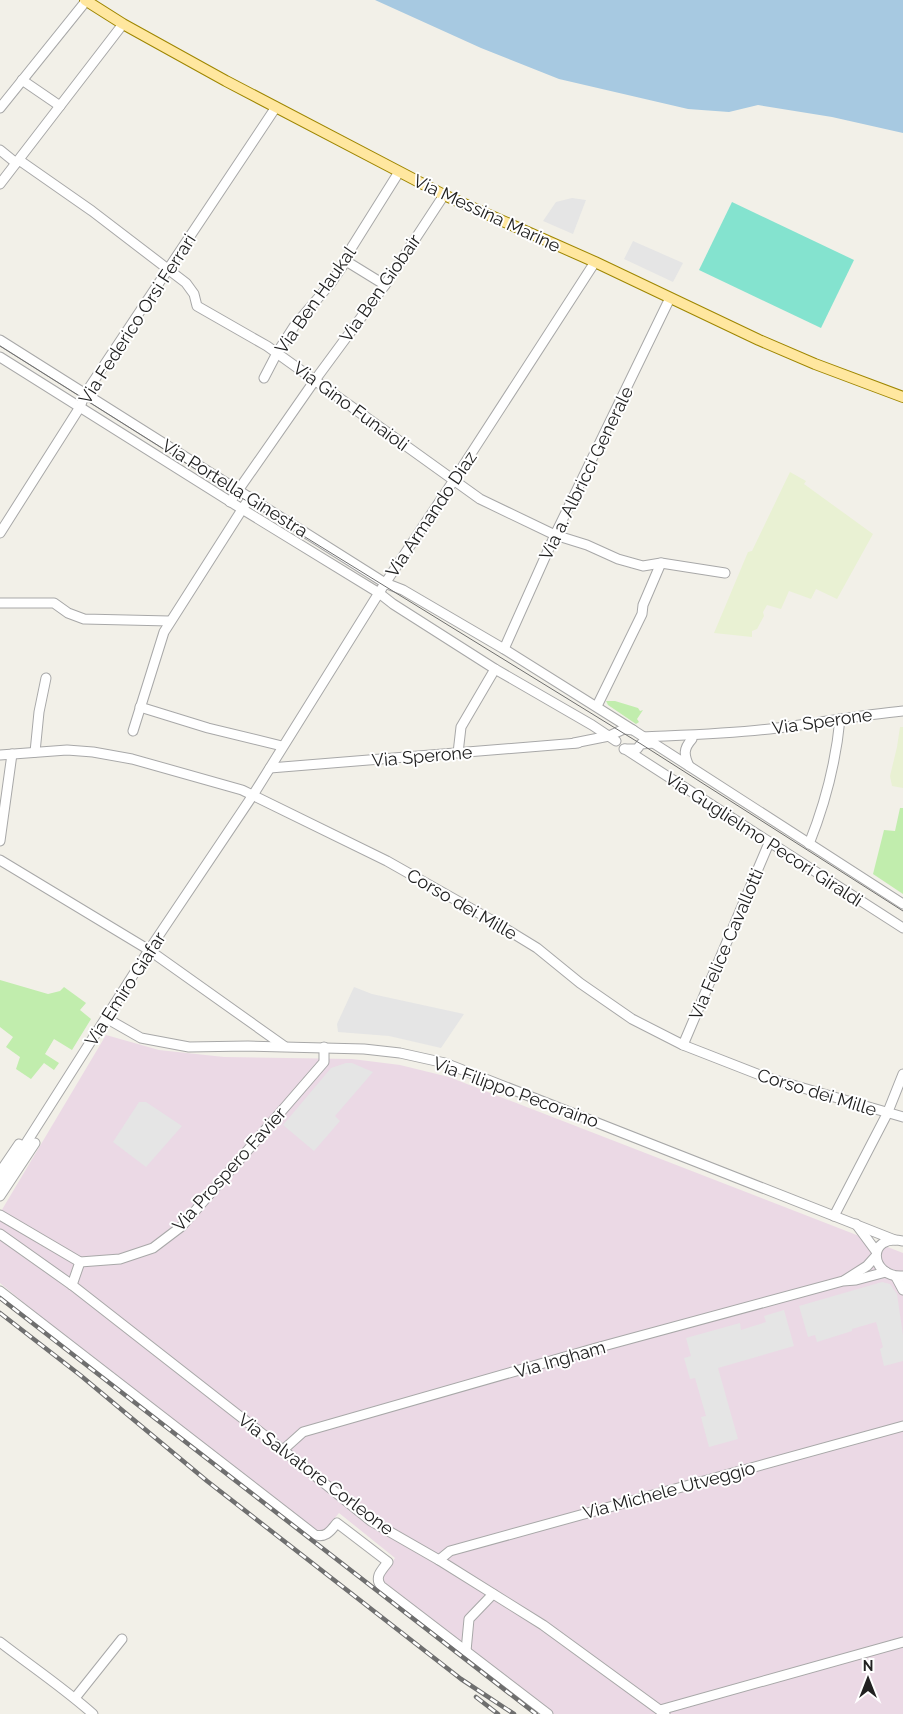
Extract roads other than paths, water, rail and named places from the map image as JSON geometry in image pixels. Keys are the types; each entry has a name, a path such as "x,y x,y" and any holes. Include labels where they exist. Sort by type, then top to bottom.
{"main road":[{"name":"Via Messina Marine","path":"86,0 124,24 276,107 444,195 595,262 759,340 815,364 903,397"}],"street":[{"path":"0,108 86,0"},
{"path":"0,184 124,24"},
{"path":"22,80 60,106"},
{"name":"Via Federico Orsi Ferrari","path":"0,533 80,407 85,394 276,107"},
{"name":"Via Gino Funaioli","path":"0,150 92,211 186,283 194,294 197,306 277,353 480,499 555,535 586,545 618,559 643,566 661,563 726,573"},
{"name":"Via Ben Haukal","path":"264,378 295,325 346,261 352,247 399,172"},
{"name":"Via Ben Giobair","path":"230,502 315,380 385,285 444,195"},
{"path":"346,261 385,285"},
{"name":"Via Armando Diaz","path":"270,768 385,583 595,262"},
{"name":"Via a. Albricci Generale","path":"504,649 555,535 670,298"},
{"name":"Via Portella Ginestra","path":"0,340 385,583"},
{"name":"Via Portella Ginestra","path":"0,357 230,502 379,593"},
{"path":"133,731 169,621 250,497"},
{"path":"597,706 642,614 643,605 661,563"},
{"path":"385,583 403,590 504,649 597,706 639,736 711,734"},
{"name":"Via Guglielmo Pecori Giraldi","path":"379,593 393,604 495,669 592,725 769,843 903,928"},
{"path":"0,603 54,603 68,614 84,619 169,621"},
{"path":"458,753 461,727 495,669"},
{"path":"35,752 39,712 46,678"},
{"path":"140,707 208,728 282,746"},
{"name":"Via Sperone","path":"711,734 778,728 840,718 903,711"},
{"path":"809,844 817,824 837,748 840,718"},
{"path":"589,739 593,733 592,725"},
{"path":"617,741 624,729 653,743 692,739 711,734"},
{"path":"574,743 589,739 617,741 637,749 639,736"},
{"path":"690,766 684,753 692,739"},
{"path":"574,743 617,741"},
{"name":"Via Sperone","path":"270,768 574,743"},
{"name":"Via Guglielmo Pecori Giraldi","path":"653,743 903,904"},
{"name":"Corso dei Mille","path":"0,755 67,750 93,752 132,759 242,790 446,893 537,948 580,983 632,1019 683,1045 764,1077 887,1114 903,1117"},
{"path":"0,841 12,754"},
{"name":"Via Emiro Giafar","path":"0,1184 32,1141 65,1081 149,950 270,768"},
{"name":"Via Felice Cavallotti","path":"683,1045 769,843"},
{"path":"0,860 149,950 284,1046"},
{"name":"Via Filippo Pecoraino","path":"106,1018 141,1038 189,1048 284,1046 364,1049 400,1053 445,1063 899,1241"},
{"path":"248,1046 257,1040 263,1030"},
{"name":"Via Prospero Favier","path":"80,1262 120,1259 153,1248 182,1226 324,1062 324,1047"},
{"path":"834,1216 887,1114 903,1074"},
{"path":"0,1172 40,1112 65,1081"},
{"path":"0,1196 32,1141"},
{"path":"0,1215 80,1262 72,1285"},
{"path":"856,1224 876,1254 879,1266 886,1272 899,1276 903,1290"},
{"name":"Via Salvatore Corleone","path":"0,1234 72,1285 371,1521 543,1624 662,1712"},
{"path":"843,1281 867,1266 882,1243 899,1241"},
{"path":"843,1281 856,1280 886,1272"},
{"name":"Via Ingham","path":"283,1450 303,1432 596,1348 843,1281"},
{"path":"0,1291 315,1535 327,1534 337,1523 388,1562 378,1578 381,1586 548,1714"},
{"name":"Via Michele Utveggio","path":"438,1560 450,1551 903,1426"},
{"path":"466,1651 469,1619 493,1594"},
{"path":"75,1698 122,1639"},
{"path":"0,1642 75,1698 93,1714"},
{"path":"662,1712 903,1642"}],"tram line":[{"path":"0,346 224,487 641,744 903,911"}],"railway":[{"path":"0,1298 536,1714"},
{"path":"0,1313 80,1375 207,1481 461,1679 514,1714"},
{"path":"476,1697 498,1714"}]}
